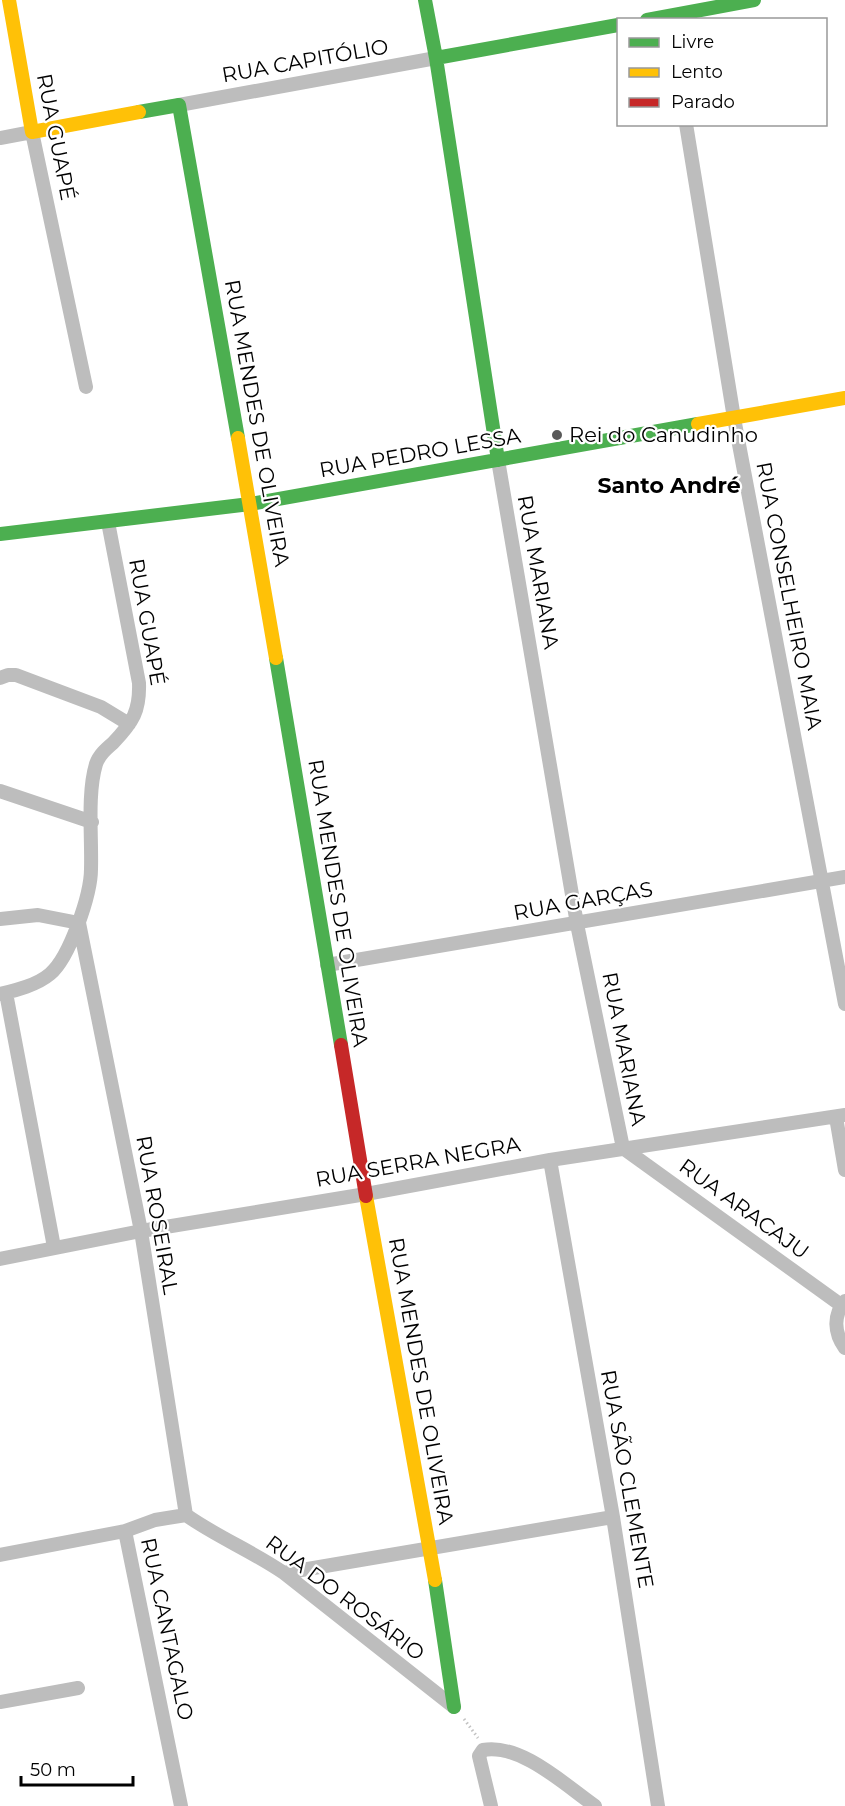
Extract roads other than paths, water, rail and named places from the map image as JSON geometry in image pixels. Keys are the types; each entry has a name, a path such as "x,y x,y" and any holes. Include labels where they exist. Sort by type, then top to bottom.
{"street":[{"name":"RUA GUAPÉ","path":"9,0 32,132 86,387"},
{"name":"RUA MARIANA","path":"425,0 498,460 577,924 623,1148"},
{"path":"669,18 754,0"},
{"name":"RUA CAPITÓLIO","path":"0,138 617,25"},
{"name":"RUA MENDES DE OLIVEIRA","path":"179,105 250,504 366,1194 430,1547 454,1707"},
{"name":"RUA CONSELHEIRO MAIA","path":"686,126 734,418 845,1004"},
{"name":"RUA PEDRO LESSA","path":"0,534 250,504 845,398"},
{"name":"RUA GUAPÉ","path":"3,993 39,981 51,973 62,961 79,923 91,873 92,795 97,761 129,724 140,702 108,522"},
{"path":"1,677 16,675 101,707 129,724"},
{"path":"0,791 92,822"},
{"name":"RUA GARÇAS","path":"327,965 845,877"},
{"path":"0,919 38,915 79,923"},
{"name":"RUA ROSEIRAL","path":"79,923 141,1231 186,1515"},
{"path":"3,993 54,1247"},
{"path":"840,1116 845,1170"},
{"name":"RUA SERRA NEGRA","path":"0,1259 141,1231 366,1194 550,1160 840,1116"},
{"name":"RUA ARACAJU","path":"623,1148 843,1303"},
{"name":"RUA SÃO CLEMENTE","path":"550,1160 613,1517 658,1806"},
{"path":"843,1303 835,1326 838,1337 845,1348"},
{"path":"0,1556 125,1531 155,1520 186,1515"},
{"name":"RUA DO ROSÁRIO","path":"186,1515 284,1573 454,1707"},
{"path":"284,1573 613,1517"},
{"name":"RUA CANTAGALO","path":"125,1531 181,1806"},
{"path":"0,1702 78,1688"},
{"path":"491,1806 479,1756 483,1750 492,1749 531,1759 595,1806"}],"place":[{"name":"Rei do Canudinho","path":"557,435"}],"district":[{"name":"Santo André","path":"669,485"}]}
